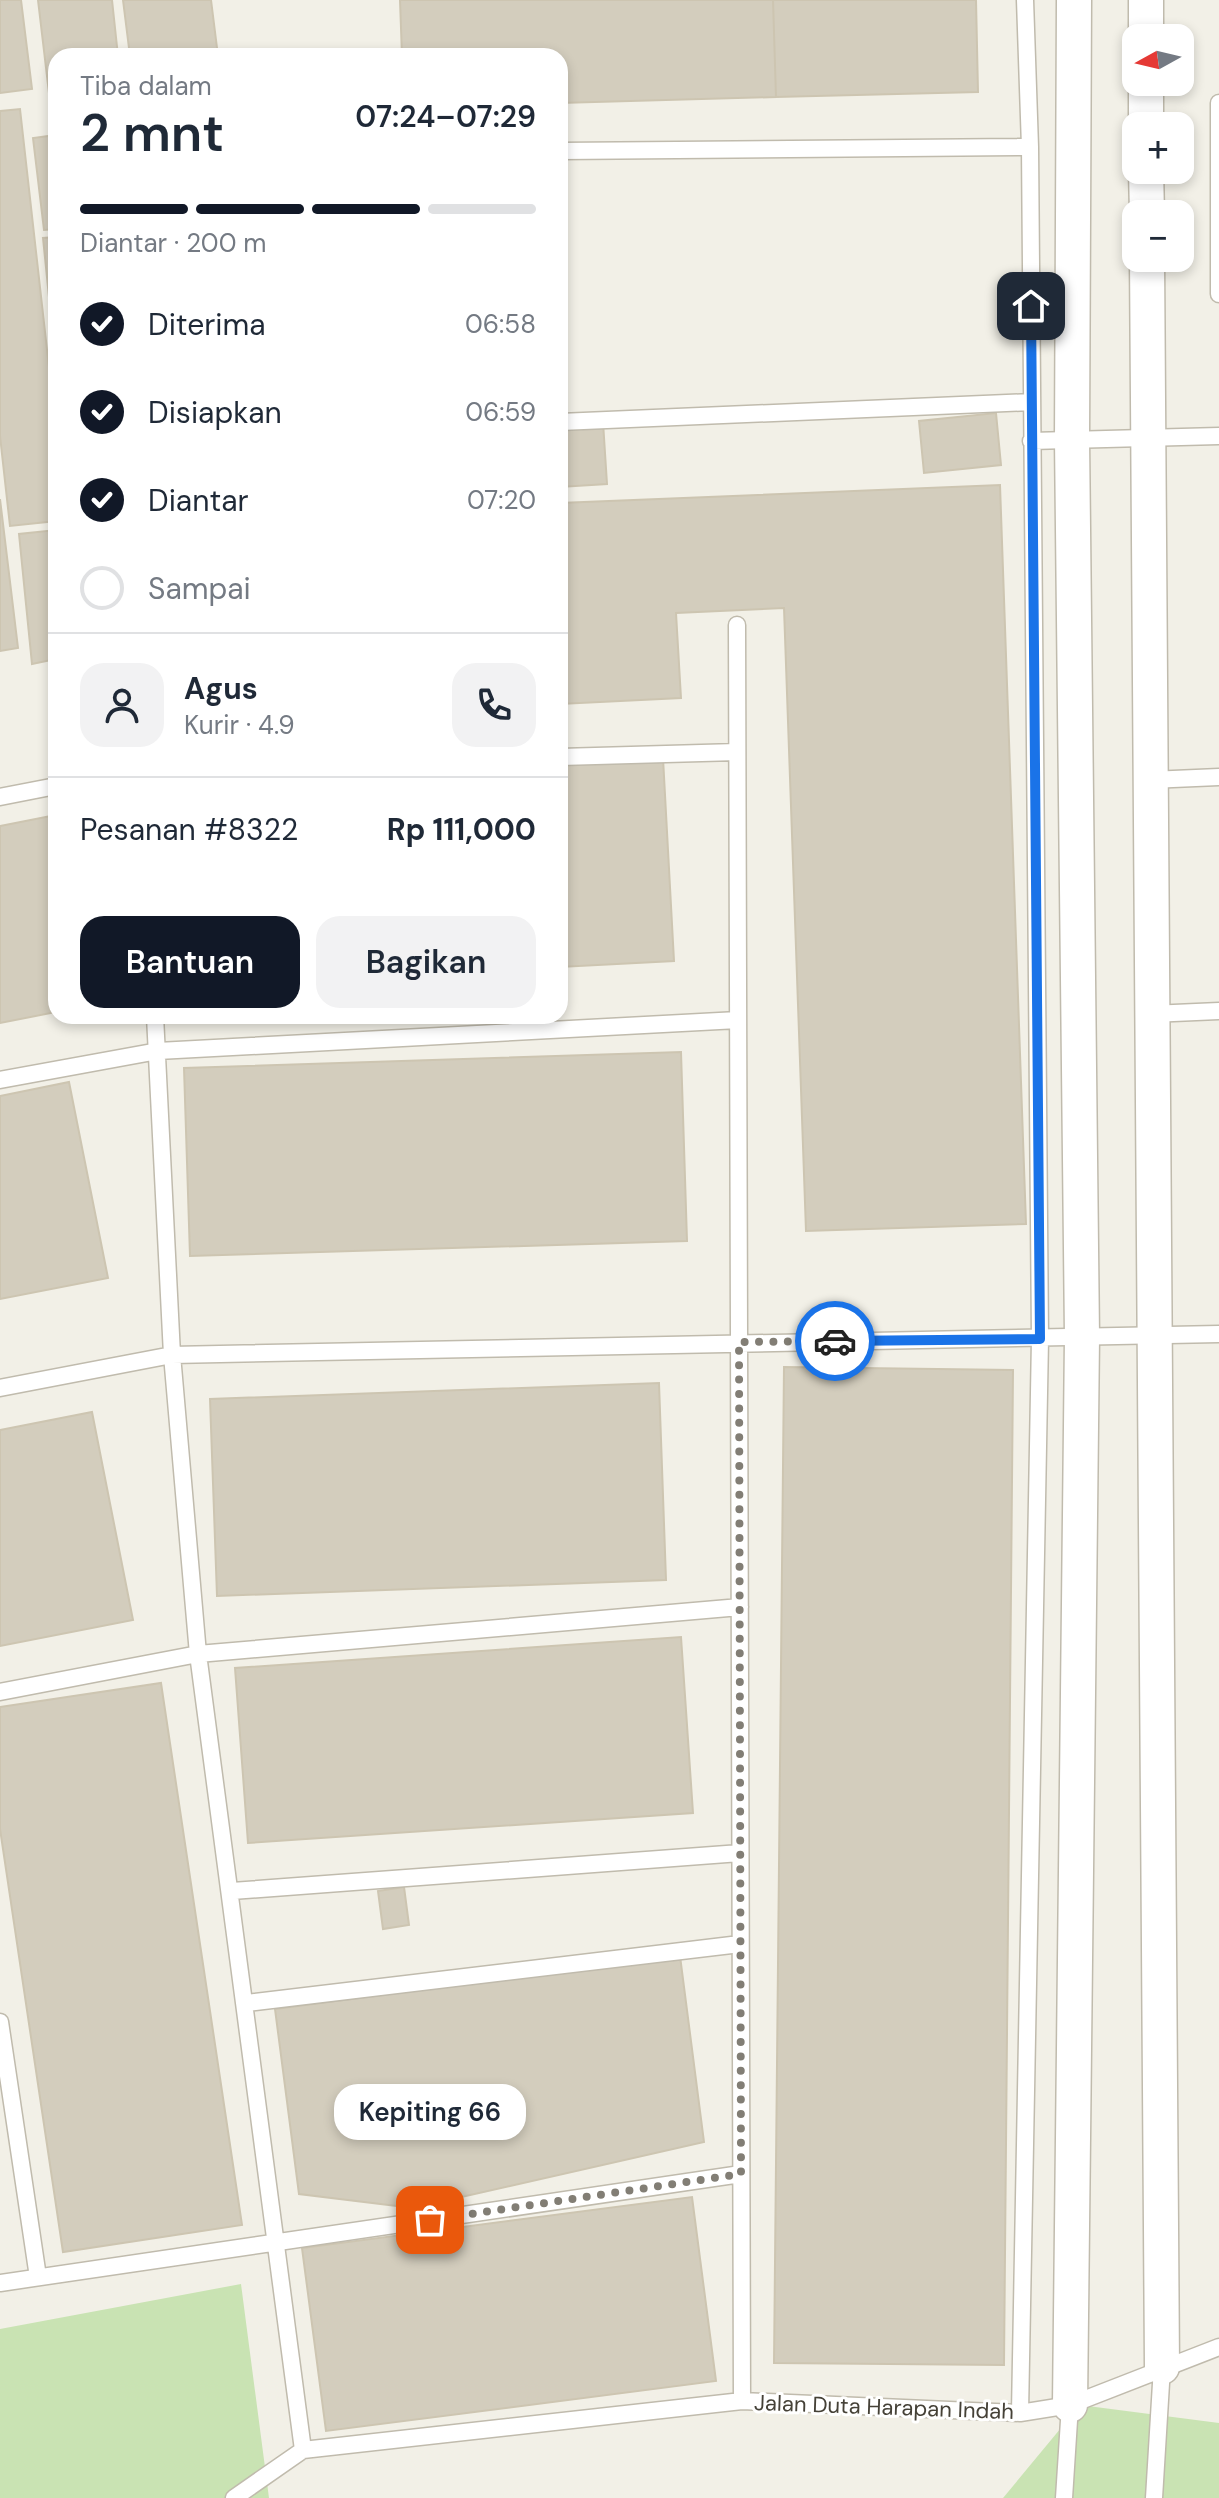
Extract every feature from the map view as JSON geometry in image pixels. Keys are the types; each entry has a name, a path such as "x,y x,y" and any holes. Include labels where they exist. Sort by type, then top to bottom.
{"street":[{"path":"1070,2405 1082,1337 1072,439 1074,0"},
{"path":"1146,0 1146,24"},
{"path":"1147,272 1162,2367"}],"lane":[{"path":"1020,2413 1040,1339 1030,147 1025,0"},
{"path":"1219,103 1219,294"},
{"path":"568,151 1030,147"},
{"path":"568,422 1031,402"},
{"path":"1031,441 1219,436"},
{"path":"737,625 742,2401"},
{"path":"568,757 737,752"},
{"path":"1150,780 1219,777"},
{"path":"0,797 48,788"},
{"path":"1151,1014 1219,1011"},
{"path":"0,1080 158,1051 738,1020"},
{"path":"156,1024 172,1355 198,1654 247,2003 303,2450 234,2498"},
{"path":"0,1388 172,1355 1219,1334"},
{"path":"0,1692 198,1654 740,1607"},
{"path":"232,1891 740,1853"},
{"path":"247,2003 740,1944"},
{"path":"0,2022 38,2277"},
{"path":"0,2283 741,2174"},
{"name":"Jalan Duta Harapan Indah","path":"303,2450 742,2401 1020,2413 1070,2405 1219,2347"},
{"path":"1154,2498 1162,2367"},
{"path":"1064,2498 1070,2405"}],"green space":[{"path":"241,2284 269,2498 0,2498 0,2329"},
{"path":"1080,2405 1219,2423 1219,2498 1003,2498"}],"building":[{"path":"0,0 21,0 32,89 0,93"},
{"path":"38,0 112,0 117,48 48,48 48,85"},
{"path":"123,0 211,0 217,48 129,48"},
{"path":"400,0 773,0 776,97 568,103 568,48 402,48"},
{"path":"773,0 976,0 978,92 776,97"},
{"path":"20,109 48,359 48,522 10,526 0,436 0,111"},
{"path":"48,136 48,230 44,230 33,138"},
{"path":"43,238 48,238 48,287"},
{"path":"996,413 1001,465 924,473 919,421"},
{"path":"603,422 607,484 568,486 568,424"},
{"path":"1000,485 1026,1224 806,1231 784,608 676,613 681,698 568,704 568,503"},
{"path":"0,499 18,648 0,651"},
{"path":"48,531 48,661 32,664 19,534"},
{"path":"663,758 674,961 568,967 568,763"},
{"path":"48,817 48,1014 0,1023 0,826"},
{"path":"681,1052 687,1241 190,1256 184,1068"},
{"path":"69,1082 108,1278 0,1299 0,1096"},
{"path":"784,1367 1013,1370 1004,2365 774,2363"},
{"path":"659,1383 666,1580 217,1596 210,1399"},
{"path":"92,1412 133,1620 0,1646 0,1430"},
{"path":"681,1637 693,1813 248,1843 235,1668"},
{"path":"161,1683 242,2225 63,2252 0,1829 0,1707"},
{"path":"404,1887 409,1925 383,1929 378,1891"},
{"path":"680,1956 704,2142 413,2208 299,2194 275,2009"},
{"path":"692,2197 716,2381 326,2431 302,2248"}],"way so far":[{"path":"430,2220 741,2174 739,1342 835,1341"}],"place":[{"name":"Kepiting 66","path":"430,2220"}],"route":[{"path":"835,1341 1040,1339 1031,306"}]}
